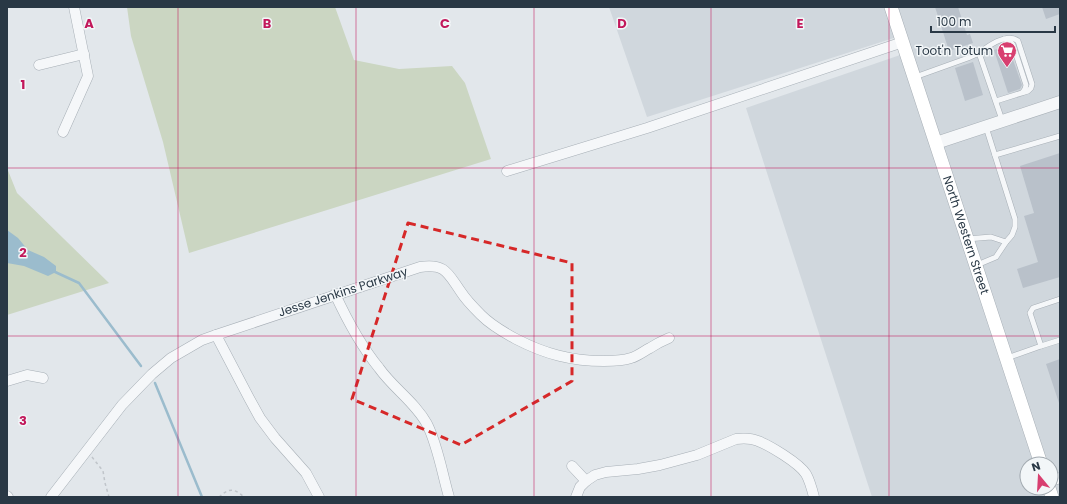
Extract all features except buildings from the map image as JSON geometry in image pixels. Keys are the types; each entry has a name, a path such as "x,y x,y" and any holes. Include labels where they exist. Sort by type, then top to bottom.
{"main road":[{"name":"North Western Street","path":"891,7 1038,456"}],"street":[{"path":"63,132 88,76 74,7"},
{"path":"507,171 647,128 903,42"},
{"path":"39,65 84,54"},
{"path":"936,143 1060,102"},
{"name":"Jesse Jenkins Parkway","path":"51,497 122,405 152,374 171,358 202,340 409,270 429,266 447,272 462,293 481,315 502,332 532,347 561,357 576,360 596,361 623,360 638,355 669,338"},
{"path":"335,294 355,333 379,369 417,409 426,424 437,453 449,497"},
{"path":"216,335 241,385 260,418 275,438 306,473 319,497"},
{"path":"7,381 27,375 43,378"},
{"path":"576,497 580,488 586,481 595,475 606,472 660,465 697,455 736,438 749,438 757,440 799,466 806,474 814,497"},
{"path":"572,466 586,481"}],"lane":[{"path":"914,77 968,58 989,45 1004,39 1010,41 1013,45 1026,85 1023,92 996,101"},
{"path":"979,52 1002,121"},
{"path":"976,265 996,257 1012,235 1015,227 1015,219 986,127"},
{"path":"995,156 1060,136"},
{"path":"967,239 991,237 1006,242"},
{"path":"1041,346 1030,313 1031,310 1060,299"},
{"path":"1006,358 1060,340"}],"path":[{"path":"85,453 94,458 103,471 109,497"},
{"path":"219,497 228,490 235,490 244,497"}],"highlighted area":[{"path":"408,223 572,263 572,381 461,445 352,399"}],"shaded area":[{"path":"609,7 1060,7 1060,497 872,497 746,108 906,53 900,36 647,117"}],"green space":[{"path":"127,7 335,7 354,60 399,69 452,66 465,83 491,159 189,253 163,142 131,36"},
{"path":"7,168 17,193 109,283 7,315"}],"water":[{"path":"7,230 18,238 28,250 44,257 56,266 56,272 48,276 24,266 7,263"}],"waterway":[{"path":"53,271 79,283 141,366"},
{"path":"155,383 202,497"}],"place":[{"name":"Toot'n Totum","path":"1007,68"}]}
